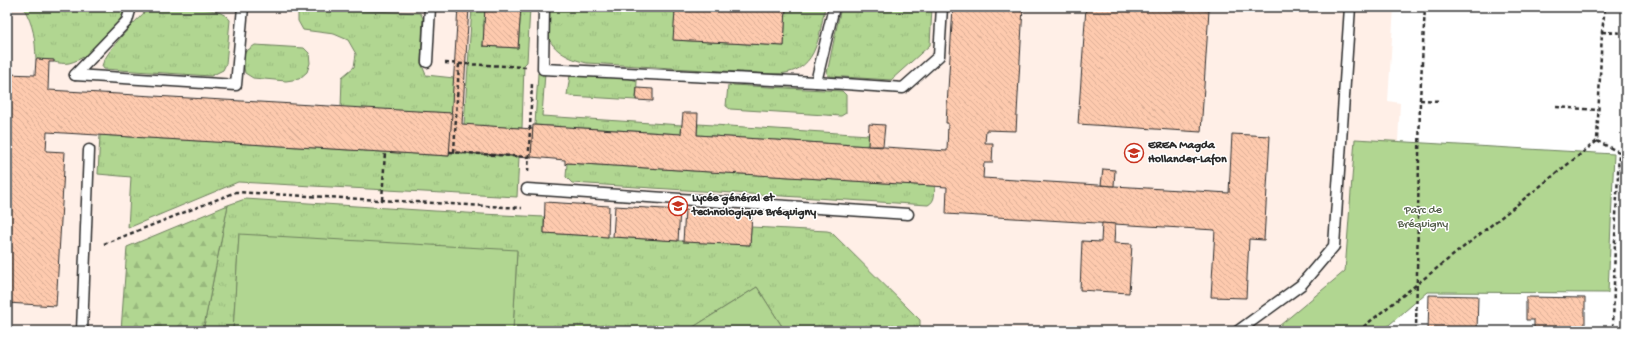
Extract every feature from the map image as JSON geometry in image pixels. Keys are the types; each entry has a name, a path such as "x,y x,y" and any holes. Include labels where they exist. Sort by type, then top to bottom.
{"lane":[{"path":"131,7 127,21 75,76 236,85 243,7"},
{"path":"427,62 430,7"},
{"path":"544,7 538,68 816,82 903,88 939,56 942,7"},
{"path":"816,82 834,7"},
{"path":"1238,331 1301,285 1334,246 1350,7"},
{"path":"82,331 89,150"},
{"path":"527,189 908,214"}],"path":[{"path":"1416,331 1420,100 1425,7"},
{"path":"1358,331 1597,141 1602,32 1605,7"},
{"path":"1602,32 1626,33"},
{"path":"427,62 538,68 528,157 527,189"},
{"path":"454,152 459,64"},
{"path":"1420,100 1441,101"},
{"path":"1556,107 1598,110"},
{"path":"1597,141 1620,152 1615,238 1613,331"},
{"path":"382,200 385,152"},
{"path":"449,152 528,157"},
{"path":"84,252 236,192 514,208"}],"shaded area":[{"name":"Lycée général et technologique Bréquigny","path":"7,7 1394,7 1388,101 1400,103 1398,142 1355,139 1345,271 1276,331 7,331"}],"green space":[{"path":"23,7 125,7 111,33 95,49 78,60 69,63 59,63 54,62 53,60 36,59 30,20"},
{"path":"151,7 205,9 216,11 230,20 226,64 223,70 211,76 104,69 102,66 109,52 131,26"},
{"path":"472,7 485,7 483,46 518,48 521,7 530,8 527,62 524,65 522,128 464,125"},
{"path":"546,7 649,7 649,10 675,11 674,40 784,46 786,7 825,7 817,43 807,62 799,68 788,72 774,74 587,63 573,59 561,52 551,43 546,29"},
{"path":"841,7 932,7 930,45 891,80 828,76 827,73"},
{"path":"298,8 420,13 423,18 421,63 426,75 454,78 452,113 341,108 342,77 354,67 356,54 348,40 334,34 303,30 298,21"},
{"path":"255,45 304,48 309,53 310,63 307,72 299,79 286,81 253,78 245,73 243,62 245,52"},
{"path":"538,73 545,73 542,116 682,125 681,134 535,125"},
{"path":"570,75 628,78 637,81 636,100 567,95"},
{"path":"728,86 842,91 846,95 846,113 841,116 730,109 726,106"},
{"path":"698,124 869,135 868,146 697,135"},
{"path":"100,135 449,156 449,152 519,157 517,197 238,182 128,228 131,177 98,174"},
{"name":"Parc de Bréquigny","path":"1355,139 1614,154 1608,293 1427,292 1382,331 1273,331 1345,271"},
{"path":"567,163 935,186 933,199 928,205 572,183 566,177"},
{"path":"245,199 544,217 544,233 750,245 751,227 827,231 831,232 920,320 920,331 785,331 757,287 687,331 513,331 517,251 239,235 233,331 203,331 228,205"},
{"path":"228,205 203,331 121,331 127,247"},
{"path":"239,234 517,250 513,331 233,331"},
{"path":"757,287 785,331 687,331"}],"building":[{"path":"458,7 469,7 462,124 533,129 531,157 449,152"},
{"path":"485,7 521,7 518,48 483,46"},
{"path":"649,7 786,7 784,46 673,40 675,11 649,10"},
{"path":"953,7 1023,7 1016,131 986,130 985,143 993,143 992,163 984,163 983,178 1229,193 1232,134 1270,136 1264,240 1249,239 1246,298 1211,297 1215,230 946,214 947,187 567,163 565,165 565,160 531,157 533,125 681,134 683,113 698,113 697,135 947,151 948,123 946,123"},
{"path":"1086,7 1153,7 1209,10 1201,132 1078,124"},
{"path":"1153,7 1209,7 1209,10"},
{"path":"36,59 54,60 54,62 49,62 48,90 452,113 449,156 47,132 46,151 65,152 56,306 7,303 7,74 35,75"},
{"path":"637,88 653,89 653,101 636,100"},
{"path":"869,124 885,125 883,146 868,146"},
{"path":"1103,169 1115,170 1114,186 1101,185"},
{"path":"545,202 609,206 608,237 544,233"},
{"path":"615,206 680,210 678,241 613,237"},
{"path":"685,210 752,214 750,245 683,242"},
{"path":"1102,223 1115,224 1114,243 1132,244 1129,293 1080,290 1082,241 1101,242"},
{"path":"1429,295 1478,296 1477,331 1428,331"},
{"path":"1526,297 1585,298 1585,331 1534,331 1534,320 1526,320"}],"place":[{"name":"EREA Magda Hollander-Lafon","path":"1134,153"},
{"name":"Lycée général et technologique Bréquigny","path":"678,206"}]}
